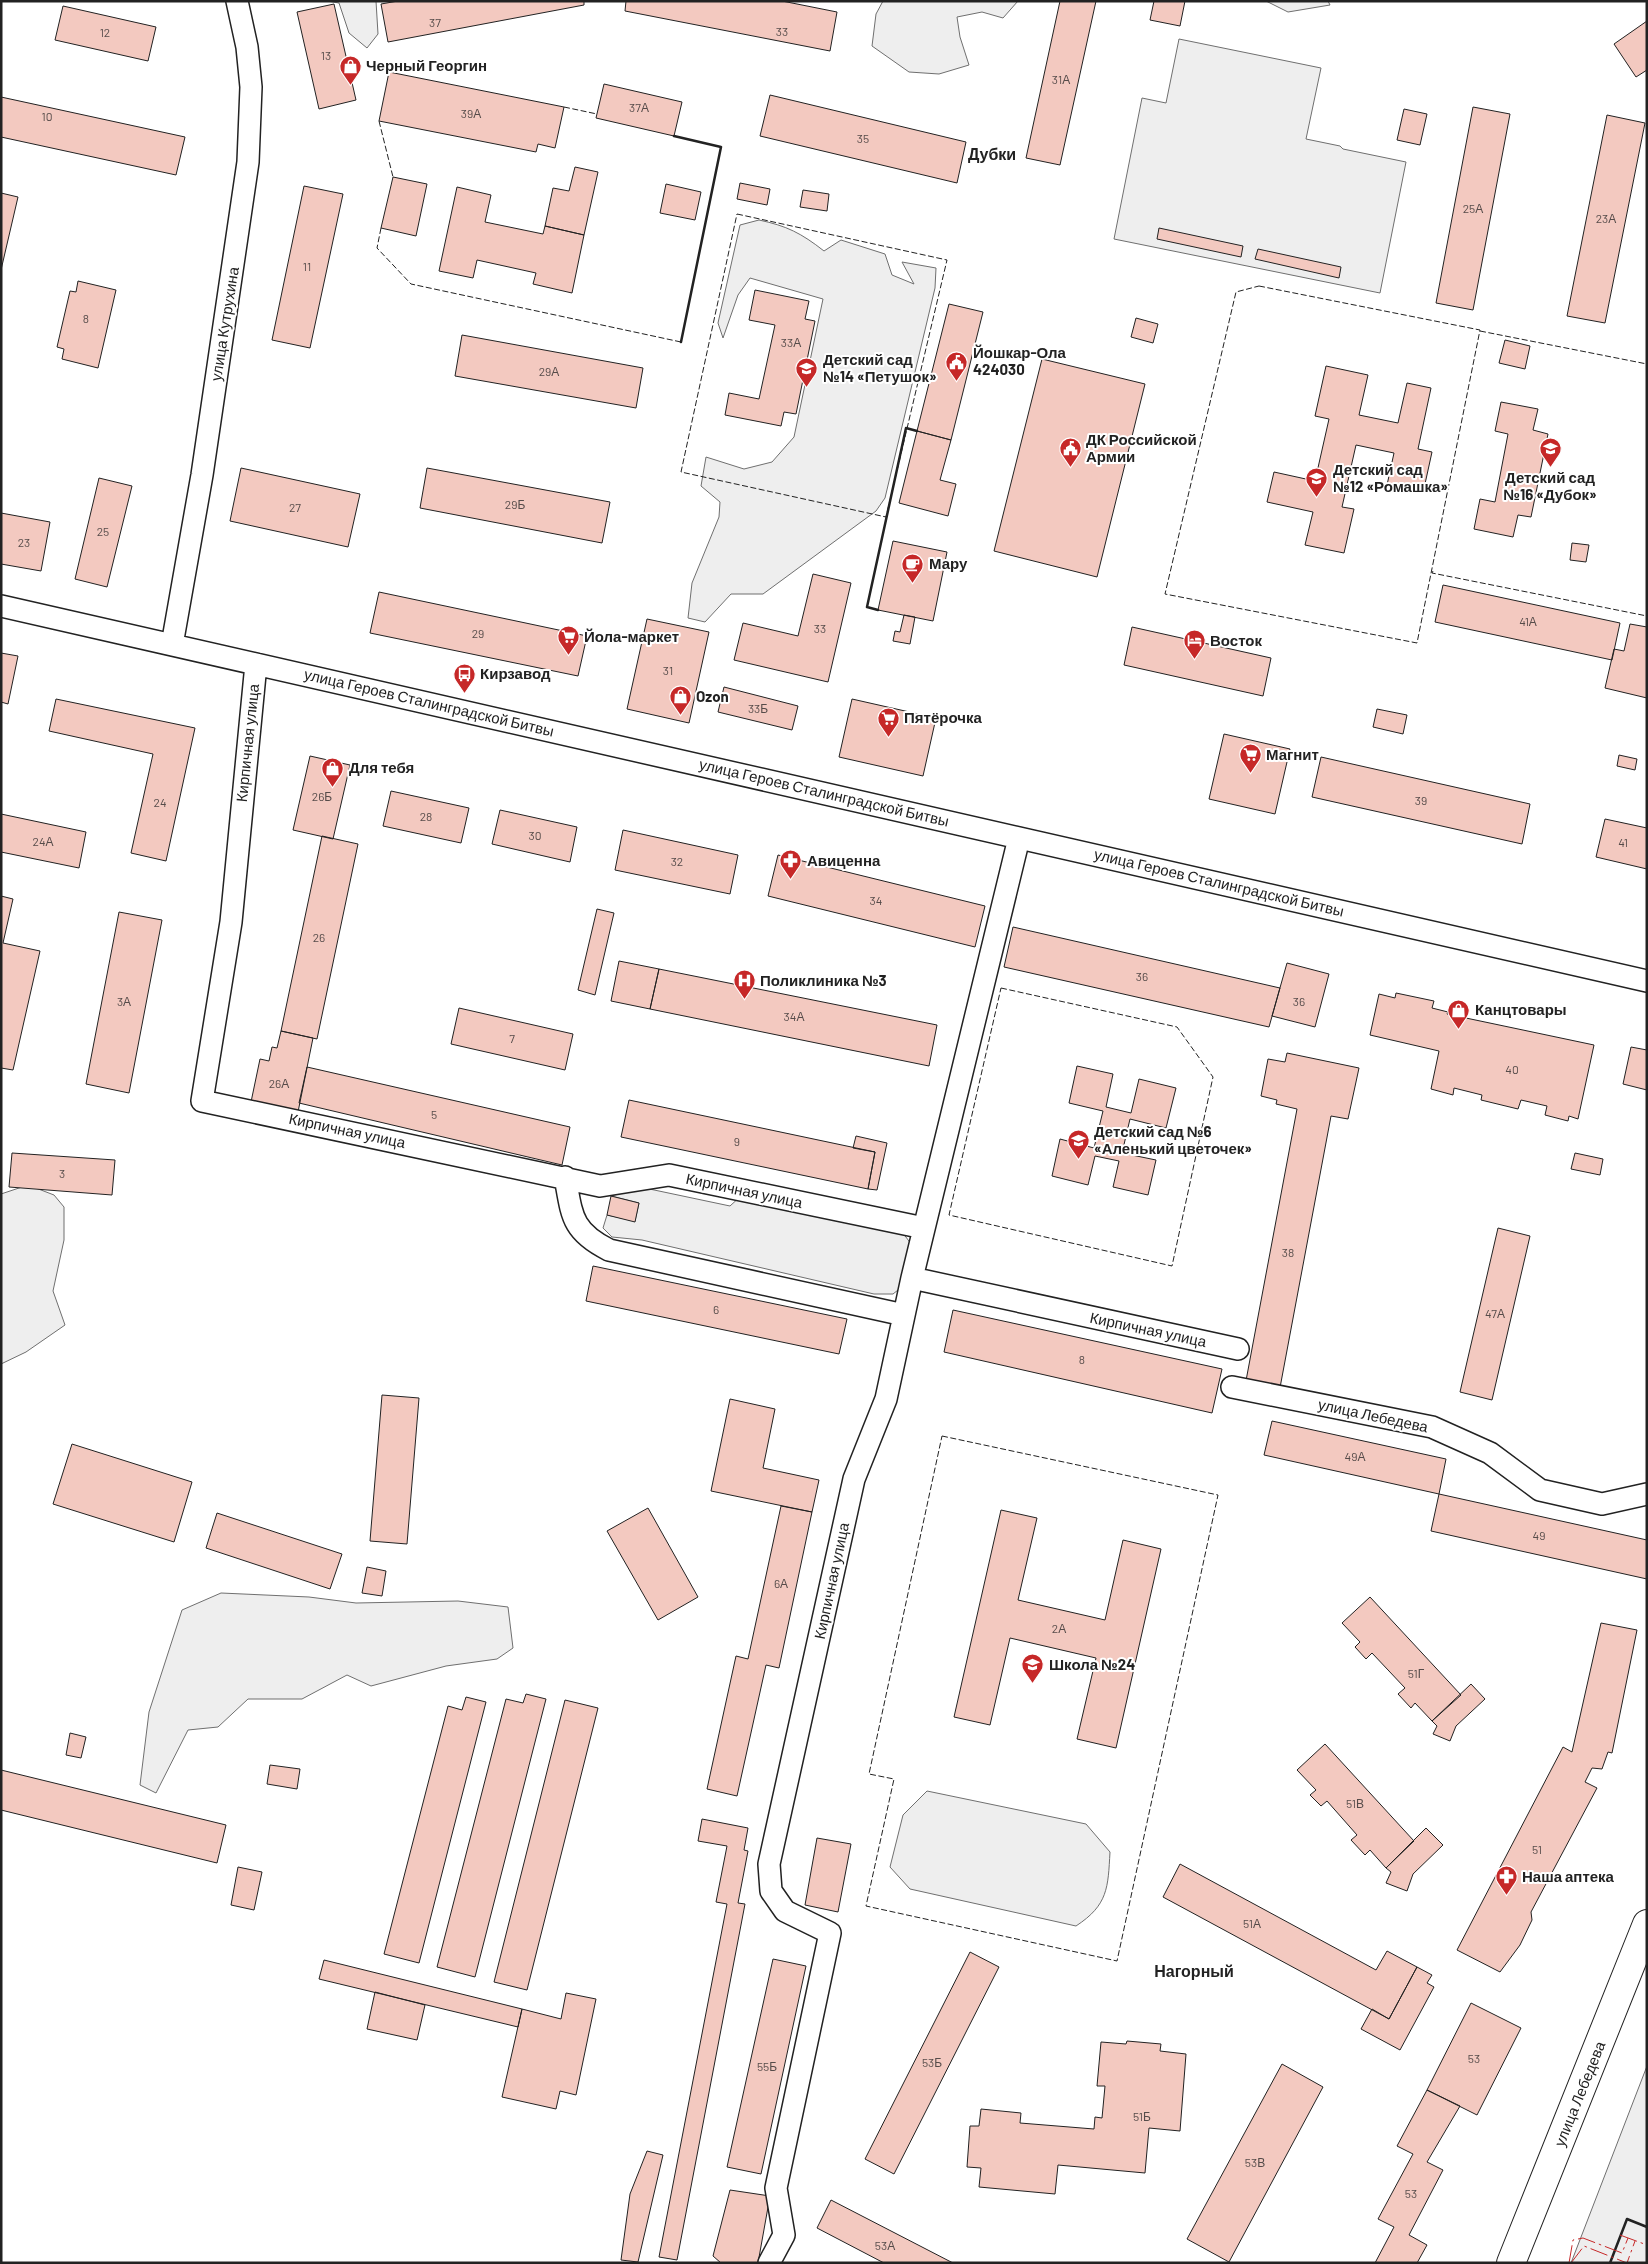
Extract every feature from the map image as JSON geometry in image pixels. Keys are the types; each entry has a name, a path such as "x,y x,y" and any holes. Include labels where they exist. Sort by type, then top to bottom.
{"main road":[{"name":"улица Лебедева","path":"1511,2263 1647,1924"}],"street":[{"name":"улица Кутрухина","path":"172,645 202,475 248,162 251,87 247,47 238,1"},
{"name":"улица Героев Сталинградской Битвы","path":"1,606 1647,981"},
{"name":"Кирпичная улица","path":"256,664 231,922 202,1101 600,1186 670,1175 924,1228"},
{"path":"912,1278 1020,838"},
{"path":"565,1177 572,1217 583,1233 594,1242 609,1250 904,1314"},
{"name":"Кирпичная улица","path":"769,2263 784,2235 776,2188 830,1933 785,1911 771,1891 769,1864 854,1479 886,1399 912,1278 1238,1349"},
{"name":"улица Лебедева","path":"1232,1387 1432,1427 1490,1453 1540,1490 1602,1504 1647,1494"}],"shaded area":[{"path":"327,1 376,1 378,34 367,48 349,33 339,3"},
{"path":"883,1 1018,1 1003,18 982,12 957,17 960,37 969,65 939,74 909,72 872,46 876,14"},
{"path":"1266,1 1328,1 1330,5 1288,12"},
{"path":"1179,39 1321,68 1306,139 1406,162 1380,293 1114,239 1142,98 1166,103"},
{"name":"Детский сад №14 «Петушок»","path":"759,220 793,231 824,251 841,240 885,254 892,275 914,284 902,262 936,268 935,288 885,498 876,511 763,594 731,594 705,622 688,618 692,583 719,517 720,502 701,486 706,457 744,469 772,462 794,437 823,299 750,278 738,295 723,338 718,323 740,225"},
{"path":"28,1185 54,1195 64,1207 64,1240 53,1291 65,1325 26,1352 1,1364 1,1194"},
{"path":"640,1187 730,1206 742,1195 899,1228 912,1245 903,1286 893,1294 874,1294 642,1240 612,1237 603,1228 607,1215 635,1221 639,1203 611,1196"},
{"path":"221,1593 309,1597 356,1603 458,1601 508,1607 513,1648 497,1659 446,1666 371,1686 347,1675 302,1699 248,1699 218,1727 188,1730 156,1793 140,1785 149,1712 182,1610"},
{"path":"927,1791 1086,1824 1110,1852 1107,1886 1095,1911 1076,1926 910,1889 890,1867 903,1815"},
{"path":"1647,2066 1647,2263 1571,2263"}],"building":[{"path":"398,1 584,1 584,5 388,42 381,4"},
{"path":"626,1 782,1 837,12 830,51 625,11"},
{"path":"1060,1 1096,1 1060,165 1026,158"},
{"path":"1154,1 1185,1 1180,26 1150,20"},
{"path":"334,4 356,100 319,109 297,12"},
{"path":"63,6 156,27 148,61 55,40"},
{"path":"1647,21 1647,70 1636,77 1614,44"},
{"path":"389,72 564,107 555,148 538,144 536,152 379,121"},
{"path":"604,84 682,102 674,136 596,118"},
{"path":"770,95 966,142 957,183 760,136"},
{"path":"1,97 185,137 176,175 1,137"},
{"path":"1473,107 1510,114 1473,310 1436,303"},
{"path":"1404,109 1427,114 1420,145 1397,140"},
{"path":"1607,115 1645,123 1605,323 1567,316"},
{"path":"575,167 598,172 584,235 545,226 553,188 569,191"},
{"path":"393,177 427,184 416,236 381,228"},
{"path":"740,183 770,189 767,205 737,199"},
{"path":"666,184 701,192 695,220 660,213"},
{"path":"304,186 343,194 310,348 272,340"},
{"path":"457,187 491,195 485,222 543,234 545,226 584,235 572,293 533,284 536,273 477,260 473,278 439,271"},
{"path":"803,190 829,194 827,211 800,207"},
{"path":"1,193 18,197 1,270"},
{"path":"1159,228 1243,246 1241,257 1157,239"},
{"path":"1258,249 1341,267 1339,278 1255,259"},
{"path":"78,281 116,290 98,368 62,359 64,349 57,347 70,291 76,292"},
{"path":"755,290 809,301 805,319 815,321 796,414 784,412 781,426 725,415 729,393 759,399 775,325 749,320"},
{"path":"949,304 983,312 951,440 917,431"},
{"path":"1136,318 1158,324 1153,343 1131,337"},
{"path":"462,335 643,368 636,408 455,376"},
{"path":"1505,340 1530,346 1525,369 1499,363"},
{"name":"ДК Российской Армии","path":"1042,359 1145,384 1097,577 994,551"},
{"path":"1326,366 1368,375 1359,415 1398,423 1407,383 1431,388 1418,449 1432,452 1423,493 1387,485 1394,453 1356,445 1342,507 1354,509 1344,553 1305,545 1313,512 1267,502 1274,472 1315,481 1329,419 1315,416"},
{"path":"1501,402 1538,409 1533,430 1548,434 1531,517 1518,515 1513,537 1474,529 1480,499 1495,502 1508,434 1495,431"},
{"path":"917,431 951,440 940,480 956,484 948,516 899,503"},
{"path":"241,468 360,494 348,547 230,521"},
{"path":"427,468 610,502 602,543 420,508"},
{"path":"99,478 132,486 107,587 75,579"},
{"path":"1,513 50,522 41,571 1,564"},
{"path":"893,541 947,552 933,621 878,610"},
{"path":"1572,543 1589,545 1586,562 1570,560"},
{"path":"813,574 851,583 828,682 734,660 743,623 798,636"},
{"path":"1443,585 1620,623 1612,660 1435,622"},
{"path":"379,592 587,636 578,676 370,633"},
{"path":"904,615 915,617 910,644 893,641 895,631 900,632"},
{"path":"647,619 709,632 689,723 627,709"},
{"path":"1630,624 1647,627 1647,698 1605,688 1614,649 1624,651"},
{"path":"1132,627 1271,658 1263,696 1124,665"},
{"path":"1,653 18,656 8,704 1,702"},
{"path":"724,687 798,706 792,730 718,712"},
{"path":"56,699 195,728 166,861 131,853 153,754 49,731"},
{"name":"Пятёрочка","path":"852,699 936,718 923,776 839,757"},
{"path":"1377,709 1407,715 1403,734 1373,727"},
{"name":"Магнит","path":"1224,734 1290,749 1275,814 1209,799"},
{"path":"1619,755 1637,759 1635,770 1617,766"},
{"path":"310,756 350,765 333,839 293,830"},
{"path":"1321,757 1530,804 1522,844 1312,797"},
{"path":"391,791 469,808 461,843 383,826"},
{"path":"500,810 577,827 570,862 492,844"},
{"path":"1,814 86,832 79,868 1,852"},
{"path":"1605,819 1647,828 1647,869 1596,857"},
{"path":"623,830 738,855 730,894 615,870"},
{"path":"322,836 358,844 317,1039 281,1031"},
{"path":"778,855 985,906 975,947 768,896"},
{"path":"1,896 13,899 3,943 40,951 13,1070 1,1068"},
{"path":"597,909 614,913 595,995 578,990"},
{"path":"119,912 162,920 129,1093 86,1084"},
{"path":"1013,927 1280,988 1269,1027 1004,967"},
{"path":"619,961 659,969 650,1009 611,1001"},
{"path":"1287,963 1329,974 1315,1027 1272,1016"},
{"path":"659,969 937,1025 929,1066 650,1009"},
{"path":"1396,993 1434,1001 1432,1008 1448,1012 1447,1014 1594,1045 1578,1119 1569,1116 1568,1121 1545,1115 1547,1106 1521,1100 1518,1109 1481,1100 1482,1095 1454,1088 1453,1095 1431,1089 1439,1051 1370,1035 1379,994 1395,998"},
{"path":"459,1008 573,1034 565,1070 451,1044"},
{"path":"281,1031 313,1038 298,1112 251,1102 260,1059 269,1061 272,1047 277,1048"},
{"path":"1631,1047 1647,1050 1647,1090 1623,1084"},
{"path":"1287,1053 1359,1068 1348,1119 1331,1116 1279,1393 1245,1386 1297,1109 1276,1104 1277,1100 1261,1096 1268,1059 1285,1062"},
{"path":"1077,1066 1113,1074 1106,1107 1131,1113 1139,1079 1176,1088 1166,1128 1130,1119 1122,1153 1156,1160 1148,1195 1113,1187 1119,1161 1095,1156 1088,1185 1052,1176 1060,1139 1094,1148 1103,1111 1069,1103"},
{"path":"307,1067 570,1127 562,1165 299,1103"},
{"path":"629,1100 875,1152 868,1189 621,1137"},
{"path":"856,1136 887,1143 877,1190 868,1189 875,1152 853,1148"},
{"path":"12,1153 115,1160 112,1195 9,1187"},
{"path":"1575,1153 1603,1159 1600,1175 1571,1169"},
{"path":"611,1196 639,1203 635,1222 607,1215"},
{"path":"1498,1228 1530,1236 1492,1400 1460,1392"},
{"path":"593,1266 847,1319 839,1354 586,1301"},
{"path":"953,1310 1222,1369 1212,1413 944,1352"},
{"path":"382,1395 419,1398 407,1544 370,1541"},
{"path":"730,1399 775,1409 763,1468 819,1480 812,1512 711,1491"},
{"path":"1272,1421 1446,1459 1439,1494 1264,1455"},
{"path":"72,1444 192,1482 174,1542 53,1504"},
{"path":"1439,1494 1647,1540 1647,1579 1431,1531"},
{"path":"781,1506 812,1512 779,1668 766,1665 737,1796 707,1789 736,1656 748,1659"},
{"path":"648,1508 698,1597 658,1620 607,1531"},
{"path":"1001,1510 1037,1518 1018,1600 1105,1620 1123,1540 1161,1549 1116,1748 1077,1739 1096,1658 1010,1638 990,1725 954,1717"},
{"path":"217,1513 342,1554 330,1589 206,1548"},
{"path":"367,1567 386,1571 382,1596 362,1593"},
{"path":"1370,1597 1461,1695 1432,1721 1415,1703 1411,1708 1398,1694 1405,1688 1372,1653 1366,1659 1355,1647 1360,1642 1342,1623"},
{"path":"1601,1623 1637,1630 1612,1753 1608,1752 1602,1769 1592,1768 1585,1782 1597,1788 1531,1912 1532,1920 1520,1945 1500,1972 1457,1950 1563,1747 1572,1752"},
{"path":"1471,1684 1485,1699 1456,1726 1450,1741 1433,1734 1437,1726 1432,1721"},
{"path":"526,1694 546,1699 475,1977 437,1967 506,1699 523,1703"},
{"path":"466,1697 486,1702 419,1963 384,1954 448,1706 462,1710"},
{"path":"565,1700 598,1708 527,1990 494,1982"},
{"path":"70,1733 86,1737 81,1758 66,1755"},
{"path":"1325,1744 1414,1841 1386,1868 1370,1850 1365,1855 1351,1840 1357,1835 1327,1801 1321,1806 1310,1795 1316,1790 1297,1770"},
{"path":"270,1765 300,1769 297,1789 267,1784"},
{"path":"1,1770 226,1825 217,1863 1,1810"},
{"path":"702,1819 748,1828 744,1850 748,1851 738,1903 745,1904 677,2260 659,2257 727,1904 716,1902 727,1846 698,1841"},
{"path":"1426,1828 1443,1845 1413,1874 1407,1891 1386,1883 1391,1872 1386,1868"},
{"path":"817,1838 851,1844 838,1912 805,1905"},
{"path":"1180,1864 1376,1970 1387,1951 1417,1967 1389,2019 1163,1897"},
{"path":"238,1867 262,1872 254,1910 231,1905"},
{"path":"970,1952 999,1967 894,2174 865,2159"},
{"path":"773,1959 806,1966 761,2174 727,2167"},
{"path":"324,1960 522,2009 518,2027 319,1979"},
{"path":"1417,1967 1432,1975 1427,1983 1434,1987 1400,2050 1361,2029 1372,2009 1389,2019"},
{"path":"375,1992 425,2005 417,2040 367,2029"},
{"path":"566,1993 596,1999 576,2095 560,2091 556,2109 502,2097 522,2009 561,2019"},
{"path":"1471,2003 1521,2028 1477,2115 1427,2090"},
{"path":"1127,2041 1161,2044 1160,2051 1186,2054 1180,2131 1149,2128 1145,2173 1058,2165 1055,2194 979,2187 981,2168 967,2167 970,2126 979,2126 981,2109 1021,2113 1020,2123 1094,2129 1095,2117 1102,2118 1105,2086 1097,2086 1101,2042 1126,2044"},
{"path":"1282,2064 1323,2087 1229,2262 1187,2239"},
{"path":"1427,2090 1460,2106 1427,2162 1443,2170 1409,2235 1427,2245 1417,2263 1375,2263 1394,2227 1378,2219 1413,2154 1397,2146"},
{"path":"647,2151 663,2155 638,2262 621,2260 630,2194"},
{"path":"730,2190 770,2196 758,2263 721,2263 713,2256"},
{"path":"831,2200 953,2263 884,2263 817,2228"}],"fence":[{"path":"564,107 597,114"},
{"path":"379,121 393,177"},
{"path":"737,214 947,260 886,517 681,472 737,214"},
{"path":"381,228 377,248 411,284 681,342"},
{"path":"1259,286 1480,330 1417,643 1165,594 1236,292 1259,286"},
{"path":"1480,331 1647,364"},
{"path":"1433,571 1432,573 1647,616"},
{"path":"1001,988 1177,1027 1213,1077 1172,1266 949,1215 1001,988"},
{"path":"942,1436 1218,1495 1117,1961 866,1906 894,1779 869,1774 942,1436"}],"wall":[{"path":"674,136 721,147 681,342"},
{"path":"878,610 867,607 906,428 917,431"},
{"path":"1610,2263 1627,2219 1647,2227"}],"power":[{"path":"1620,2235 1647,2245"},
{"path":"1569,2263 1573,2240 1583,2238 1622,2253 1628,2238"},
{"path":"1571,2263 1584,2246 1627,2263 1635,2241"}],"place":[{"name":"Черный Георгин","path":"350,85"},
{"name":"Йошкар-Ола 424030","path":"957,381"},
{"name":"Детский сад №14 «Петушок»","path":"807,388"},
{"name":"ДК Российской Армии","path":"1070,468"},
{"name":"Детский сад №16 «Дубок»","path":"1550,468"},
{"name":"Детский сад №12 «Ромашка»","path":"1317,498"},
{"name":"Мару","path":"913,583"},
{"name":"Йола-маркет","path":"568,656"},
{"name":"Восток","path":"1194,660"},
{"name":"Кирзавод","path":"464,693"},
{"name":"Ozon","path":"680,716"},
{"name":"Пятёрочка","path":"888,737"},
{"name":"Магнит","path":"1250,774"},
{"name":"Для тебя","path":"333,787"},
{"name":"Авиценна","path":"791,880"},
{"name":"Поликлиника №3","path":"744,1000"},
{"name":"Канцтовары","path":"1459,1029"},
{"name":"Детский сад №6 «Аленький цветочек»","path":"1078,1160"},
{"name":"Школа №24","path":"1033,1684"},
{"name":"Наша аптека","path":"1506,1896"}],"district":[{"name":"Дубки","path":"992,154"},
{"name":"Нагорный","path":"1194,1971"}]}
